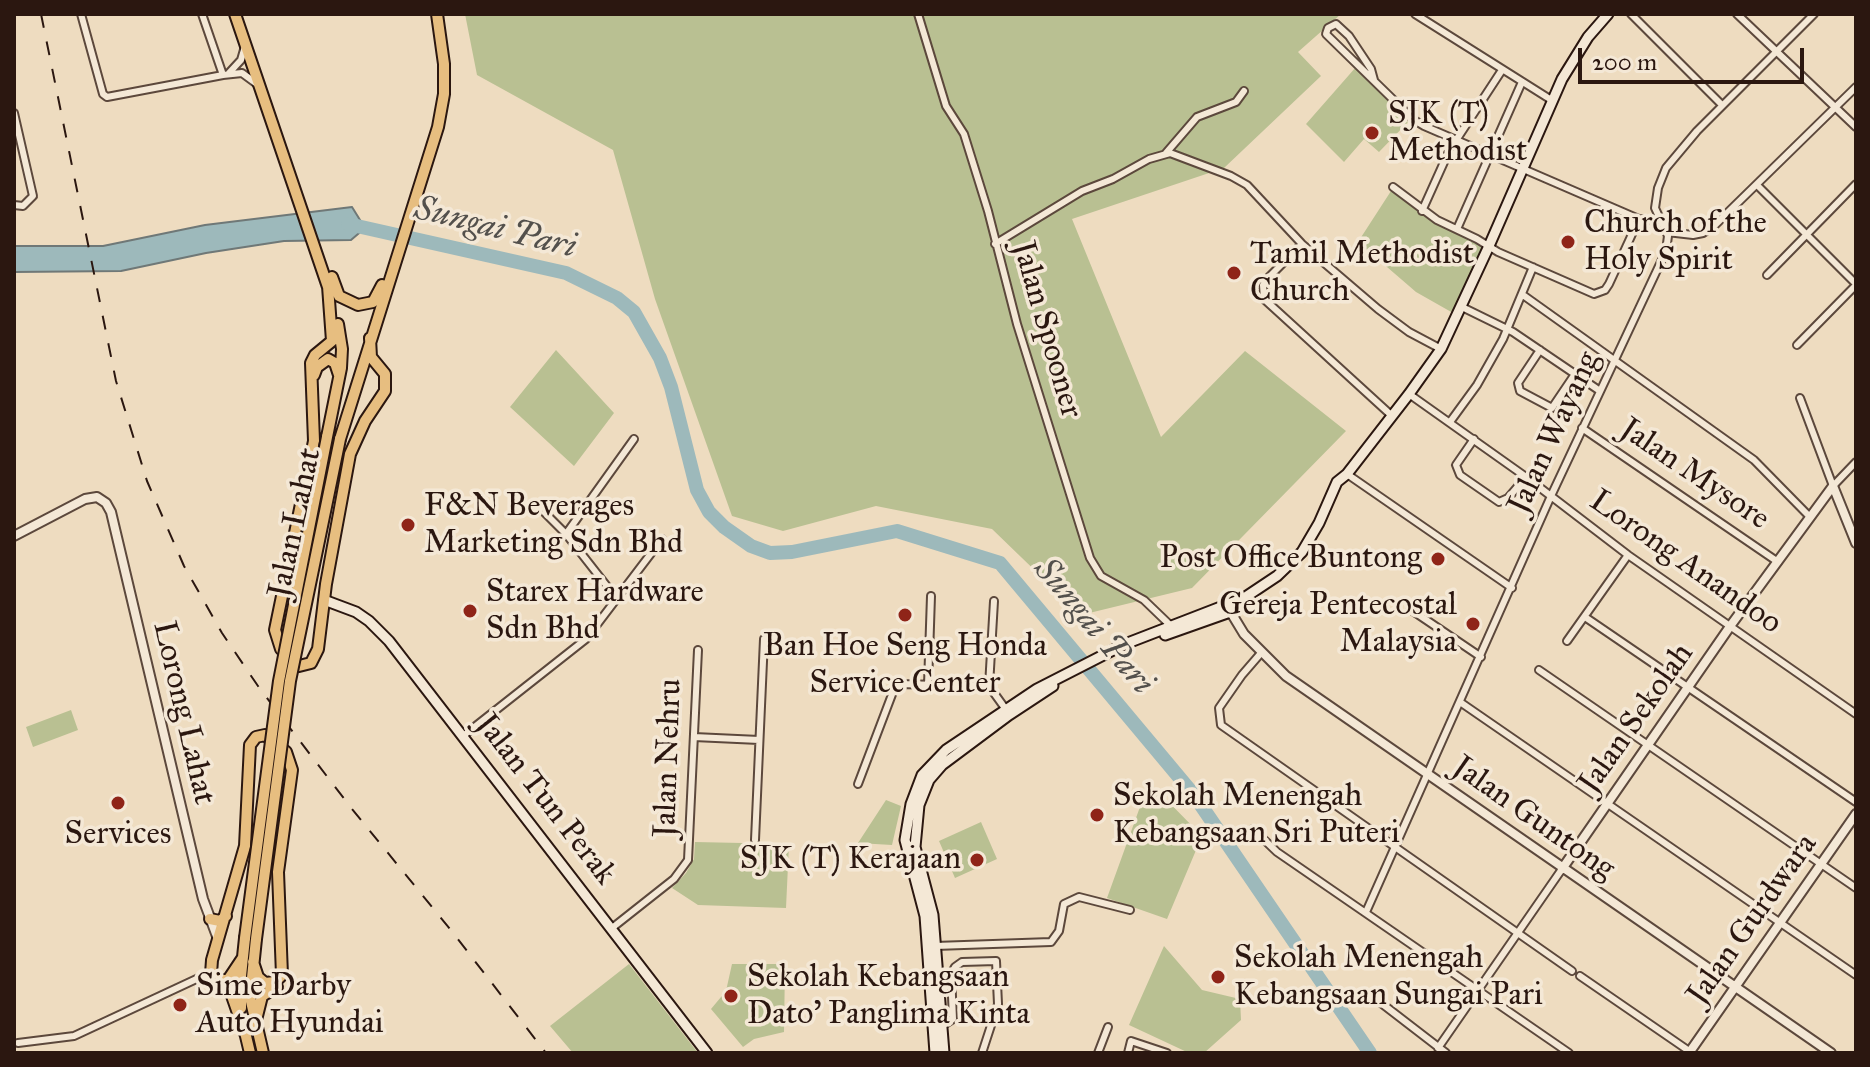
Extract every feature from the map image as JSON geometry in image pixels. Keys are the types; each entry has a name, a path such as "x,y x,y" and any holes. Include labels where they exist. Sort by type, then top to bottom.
{"main road":[{"path":"235,14 328,286 333,338 331,344 312,360 314,430 311,462 275,630 281,649 296,664 308,665 317,655 350,454 387,383 385,374 372,360 370,338"},
{"name":"Jalan Lahat","path":"250,939 290,681 340,439 438,127 444,94 444,64 437,14"},
{"path":"1126,646 1228,609 1280,580 1302,560 1347,474 1441,349 1562,79 1577,53 1608,14"},
{"path":"313,244 331,274 339,296 350,303 366,305 377,296 402,238"},
{"name":"Jalan Lahat","path":"250,1053 240,1005 248,961 279,681 342,349 328,286"},
{"path":"312,384 317,367 325,359 334,361 339,377"},
{"path":"358,377 370,370 377,372 387,383"},
{"name":"Jalan Tun Perak","path":"324,600 356,612 380,631 707,1053"},
{"path":"944,1053 938,974 925,916 914,838 925,787 942,765 1007,711 1057,680 1171,626 1228,609"},
{"path":"261,735 282,747 292,770 278,872 282,975 275,982 265,983 248,961 232,978 217,980 210,970 226,916 245,846 248,751 252,740 261,735"},
{"path":"210,919 220,921 226,916"},
{"path":"255,1024 262,996 281,985 287,976 279,918"},
{"path":"218,939 207,958 205,975 209,981 231,993 246,1036"},
{"path":"932,946 935,1053"},
{"name":"Jalan Lahat","path":"248,961 250,997 263,1053"}],"street":[{"path":"81,14 104,97 226,74 245,74 259,87"},
{"path":"202,14 226,74"},
{"name":"Jalan Spooner","path":"918,14 946,106 964,134 1017,324 1095,569 1108,582 1132,591 1171,626"},
{"path":"1415,14 1553,101"},
{"path":"1631,14 1722,105"},
{"path":"1737,14 1856,127"},
{"path":"1814,14 1697,131 1666,168 1655,200 1656,214 1667,232 1703,233 1725,216 1856,87"},
{"path":"1374,80 1371,69 1340,26 1332,25 1326,32 1374,80 1414,120 1639,219 1659,220"},
{"path":"226,74 241,60 245,45"},
{"path":"1422,211 1455,139 1502,70"},
{"path":"1457,229 1522,82"},
{"path":"995,244 1082,191 1166,153 1197,117 1236,102 1244,91"},
{"path":"14,113 33,196 23,206 14,205"},
{"path":"1166,153 1197,162 1247,185 1302,244 1392,321 1441,349"},
{"path":"1767,275 1856,184"},
{"path":"1757,185 1856,284 1797,345"},
{"path":"1393,187 1422,211 1588,292 1600,293 1609,284 1639,219"},
{"name":"Jalan Wayang","path":"1366,912 1551,496 1666,251 1667,232"},
{"path":"1302,244 1266,280 1263,285 1264,299 1391,415"},
{"path":"1450,422 1477,385 1508,329 1533,267"},
{"path":"1523,295 1754,460 1809,516"},
{"path":"1462,307 1508,329 1600,391"},
{"path":"1540,350 1518,383 1520,391 1552,408 1575,374"},
{"name":"Lorong Anandoo","path":"1409,394 1526,477 1628,555 1856,714"},
{"path":"1800,398 1856,543"},
{"name":"Jalan Mysore","path":"1582,428 1778,562"},
{"path":"566,534 634,439"},
{"path":"1474,439 1456,465 1460,475 1499,502 1508,498 1526,477"},
{"name":"Jalan Sekolah","path":"1438,1048 1731,625 1809,516 1856,462"},
{"path":"1347,474 1512,588"},
{"name":"Lorong Lahat","path":"14,536 85,499 102,499 111,512 176,790 218,939"},
{"path":"545,513 566,534 617,599"},
{"path":"463,736 579,645 662,539"},
{"path":"1567,641 1628,555"},
{"path":"928,685 931,596"},
{"path":"994,601 989,686 1007,711"},
{"name":"Jalan Guntong","path":"1228,609 1244,634 1286,676 1831,1053"},
{"path":"1410,609 1481,657"},
{"path":"1585,617 1856,802"},
{"path":"755,840 764,639"},
{"name":"Jalan Nehru","path":"612,928 674,879 688,860 698,650"},
{"path":"1261,653 1219,708 1221,725 1572,971"},
{"path":"1539,670 1856,888"},
{"path":"858,784 896,684 989,686"},
{"path":"1460,702 1856,975"},
{"path":"694,737 759,740"},
{"name":"Jalan Gurdwara","path":"1691,1053 1856,814"},
{"path":"1253,829 1277,852 1569,1053"},
{"path":"932,946 1051,942 1058,936 1064,904 1079,897 1130,910"},
{"path":"942,1026 953,1019 951,974 955,967 962,962 996,961 998,1004 982,1053"},
{"path":"938,974 951,974"},
{"path":"18,1043 74,1036 205,975"},
{"path":"1580,976 1691,1053"},
{"path":"1372,996 1446,1053"},
{"path":"1098,1053 1108,1027"},
{"path":"1128,1053 1131,1041 1167,1053"}],"green space":[{"path":"465,14 1341,14 1298,52 1321,76 1224,168 1072,219 1161,437 1245,351 1346,431 1192,588 1081,615 992,529 876,506 783,531 732,516 655,299 613,150 477,75"},
{"path":"1356,67 1408,122 1379,152 1364,139 1344,162 1306,124"},
{"path":"1391,191 1431,221 1483,247 1453,313 1416,292 1358,242"},
{"path":"556,350 614,413 574,466 510,407"},
{"path":"71,710 78,730 33,747 26,727"},
{"path":"1149,782 1202,836 1167,919 1107,898"},
{"path":"886,800 901,806 892,845 858,843"},
{"path":"981,822 997,859 955,878 939,841"},
{"path":"695,842 789,844 786,908 698,905 672,888 694,859"},
{"path":"1164,946 1202,990 1240,999 1241,1020 1204,1053 1189,1053 1129,1025"},
{"path":"629,964 698,1053 573,1053 550,1026"},
{"path":"732,964 785,964 784,1032 754,1039 743,1047 711,1009 726,991"}],"water":[{"path":"352,207 365,228 351,240 284,241 121,271 14,272 14,246 103,246 205,225"}],"waterway":[{"name":"Sungai Pari","path":"348,224 566,273 617,298 634,312 660,358 671,387 697,490 709,512 751,546 770,553 792,552 897,531 1000,563 1194,795 1370,1053"}],"railway":[{"path":"41,14 116,381 147,481 184,566 222,633 260,689 546,1053"}],"place":[{"name":"SJK (T) Methodist","path":"1372,133"},
{"name":"Church of the Holy Spirit","path":"1568,242"},
{"name":"Tamil Methodist Church","path":"1234,273"},
{"name":"F&N Beverages Marketing Sdn Bhd","path":"408,525"},
{"name":"Post Office Buntong","path":"1438,559"},
{"name":"Starex Hardware Sdn Bhd","path":"470,611"},
{"name":"Ban Hoe Seng Honda Service Center","path":"905,615"},
{"name":"Gereja Pentecostal Malaysia","path":"1473,624"},
{"name":"Services","path":"118,803"},
{"name":"Sekolah Menengah Kebangsaan Sri Puteri","path":"1097,815"},
{"name":"SJK (T) Kerajaan","path":"977,860"},
{"name":"Sekolah Menengah Kebangsaan Sungai Pari","path":"1218,977"},
{"name":"Sekolah Kebangsaan Dato' Panglima Kinta","path":"731,996"},
{"name":"Sime Darby Auto Hyundai","path":"180,1005"}]}
